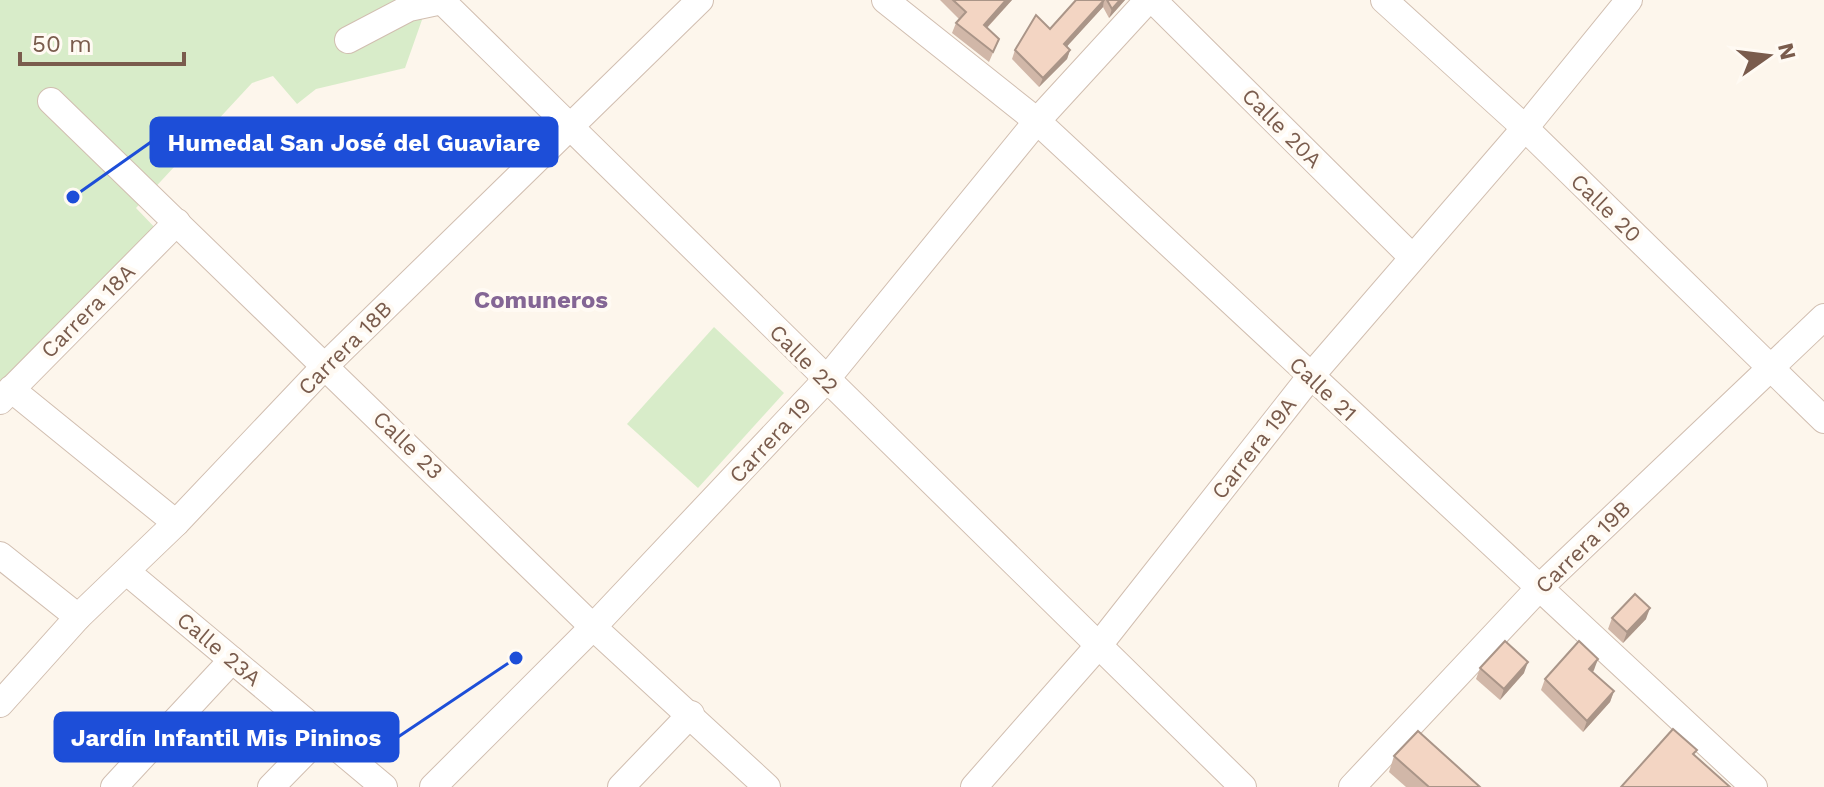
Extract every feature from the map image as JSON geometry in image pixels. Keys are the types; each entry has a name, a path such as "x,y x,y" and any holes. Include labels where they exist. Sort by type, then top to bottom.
{"street":[{"name":"Carrera 18B","path":"0,704 78,617 176,523 326,365 700,0"},
{"name":"Calle 21","path":"885,0 1037,121 1754,787"},
{"name":"Carrera 19","path":"433,787 593,627 825,381 1037,121 1150,0"},
{"name":"Calle 20A","path":"1150,0 1411,256"},
{"name":"Calle 20","path":"1384,0 1525,128 1824,420"},
{"name":"Carrera 19A","path":"974,787 1099,645 1310,377 1411,256 1525,128 1629,0"},
{"name":"Calle 22","path":"348,40 409,8 442,1 825,381 1243,787"},
{"name":"Calle 23","path":"51,101 593,627 767,787"},
{"name":"Carrera 18A","path":"6,395 177,222"},
{"name":"Carrera 19B","path":"1352,787 1539,588 1824,317"},
{"path":"6,395 176,523"},
{"path":"0,555 78,617"},
{"name":"Calle 23A","path":"127,572 384,787"},
{"path":"114,787 232,660"},
{"path":"621,787 691,714"},
{"path":"271,787 322,735"}],"green space":[{"path":"0,0 429,0 405,68 316,89 297,104 273,76 252,83 136,208 160,233 0,397"},
{"path":"714,327 784,393 698,488 627,424"}],"building":[{"path":"953,0 1006,0 984,25 999,39 993,52 956,23 966,12"},
{"path":"1076,0 1104,0 1064,44 1070,50 1043,78 1015,50 1036,15 1050,29"},
{"path":"1107,0 1120,0 1112,9"},
{"path":"1635,594 1650,608 1627,632 1612,618"},
{"path":"1505,641 1528,662 1504,689 1480,668"},
{"path":"1579,641 1598,659 1589,669 1614,691 1587,721 1545,679"},
{"path":"1673,729 1697,750 1693,754 1730,787 1621,787"},
{"path":"1418,731 1480,787 1429,787 1394,756"}],"place":[{"name":"Humedal San José del Guaviare","path":"73,197"},
{"name":"Jardín Infantil Mis Pininos","path":"516,658"}],"district":[{"name":"Comuneros","path":"541,300"}]}
